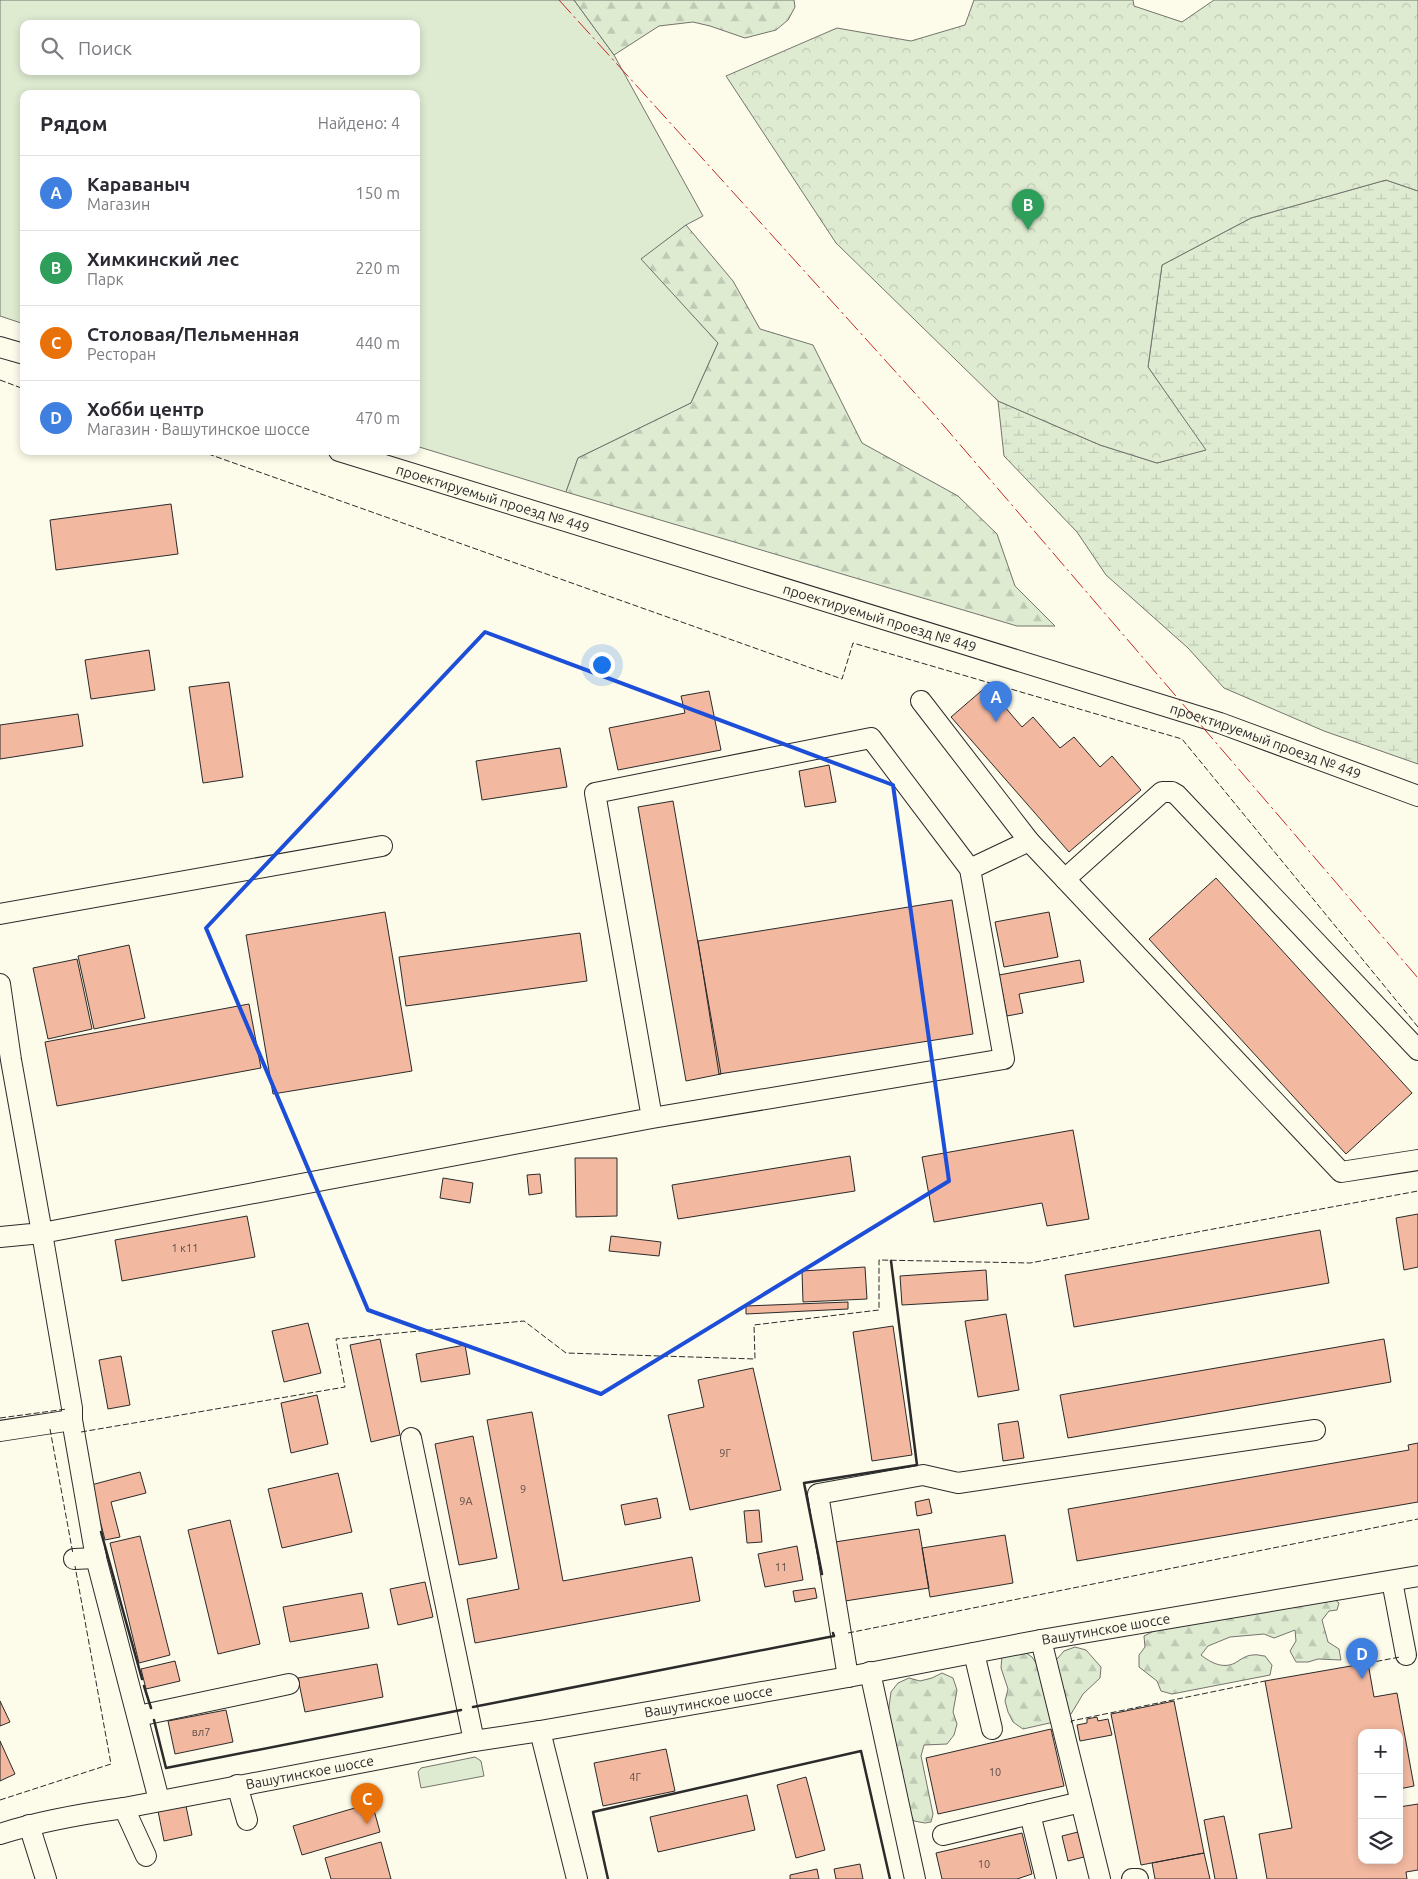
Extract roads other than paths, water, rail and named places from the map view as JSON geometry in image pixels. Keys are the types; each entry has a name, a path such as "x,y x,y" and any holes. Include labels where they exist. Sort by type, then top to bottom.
{"street":[{"path":"0,347 20,353"},
{"name":"проектируемый проезд № 449","path":"351,455 1220,723 1418,796"},
{"path":"921,701 1030,841 1341,1172 1418,1160"},
{"path":"0,1237 42,1233 652,1118 1004,1059 970,869 871,738 595,793 652,1118"},
{"path":"1065,879 1162,792 1172,792 1178,795 1418,1050"},
{"path":"970,869 1030,841"},
{"path":"0,914 382,846"},
{"path":"0,984 5,1061 42,1233 96,1558 159,1800"},
{"path":"0,1431 72,1420"},
{"path":"848,1677 818,1494 923,1475 958,1483 1315,1430"},
{"path":"411,1438 474,1741"},
{"path":"74,1560 96,1558"},
{"name":"Вашутинское шоссе","path":"0,1834 73,1815 124,1808 474,1741 848,1677 1041,1640 1418,1576"},
{"path":"1392,1581 1410,1632 1406,1656"},
{"path":"1041,1640 1100,1879"},
{"path":"974,1653 992,1729"},
{"path":"870,1672 915,1879"},
{"path":"138,1716 289,1684"},
{"path":"540,1731 576,1879"},
{"path":"237,1785 247,1820"},
{"path":"943,1835 1082,1802"},
{"path":"124,1808 146,1856"},
{"path":"1030,1814 1046,1879"},
{"path":"29,1825 46,1879"},
{"path":"1132,1879 1138,1879"}],"place":[{"name":"Химкинский лес","path":"1028,230"},
{"name":"Караваныч","path":"996,722"},
{"name":"Хобби центр","path":"1362,1679"},
{"name":"Столовая/Пельменная","path":"367,1824"}]}
